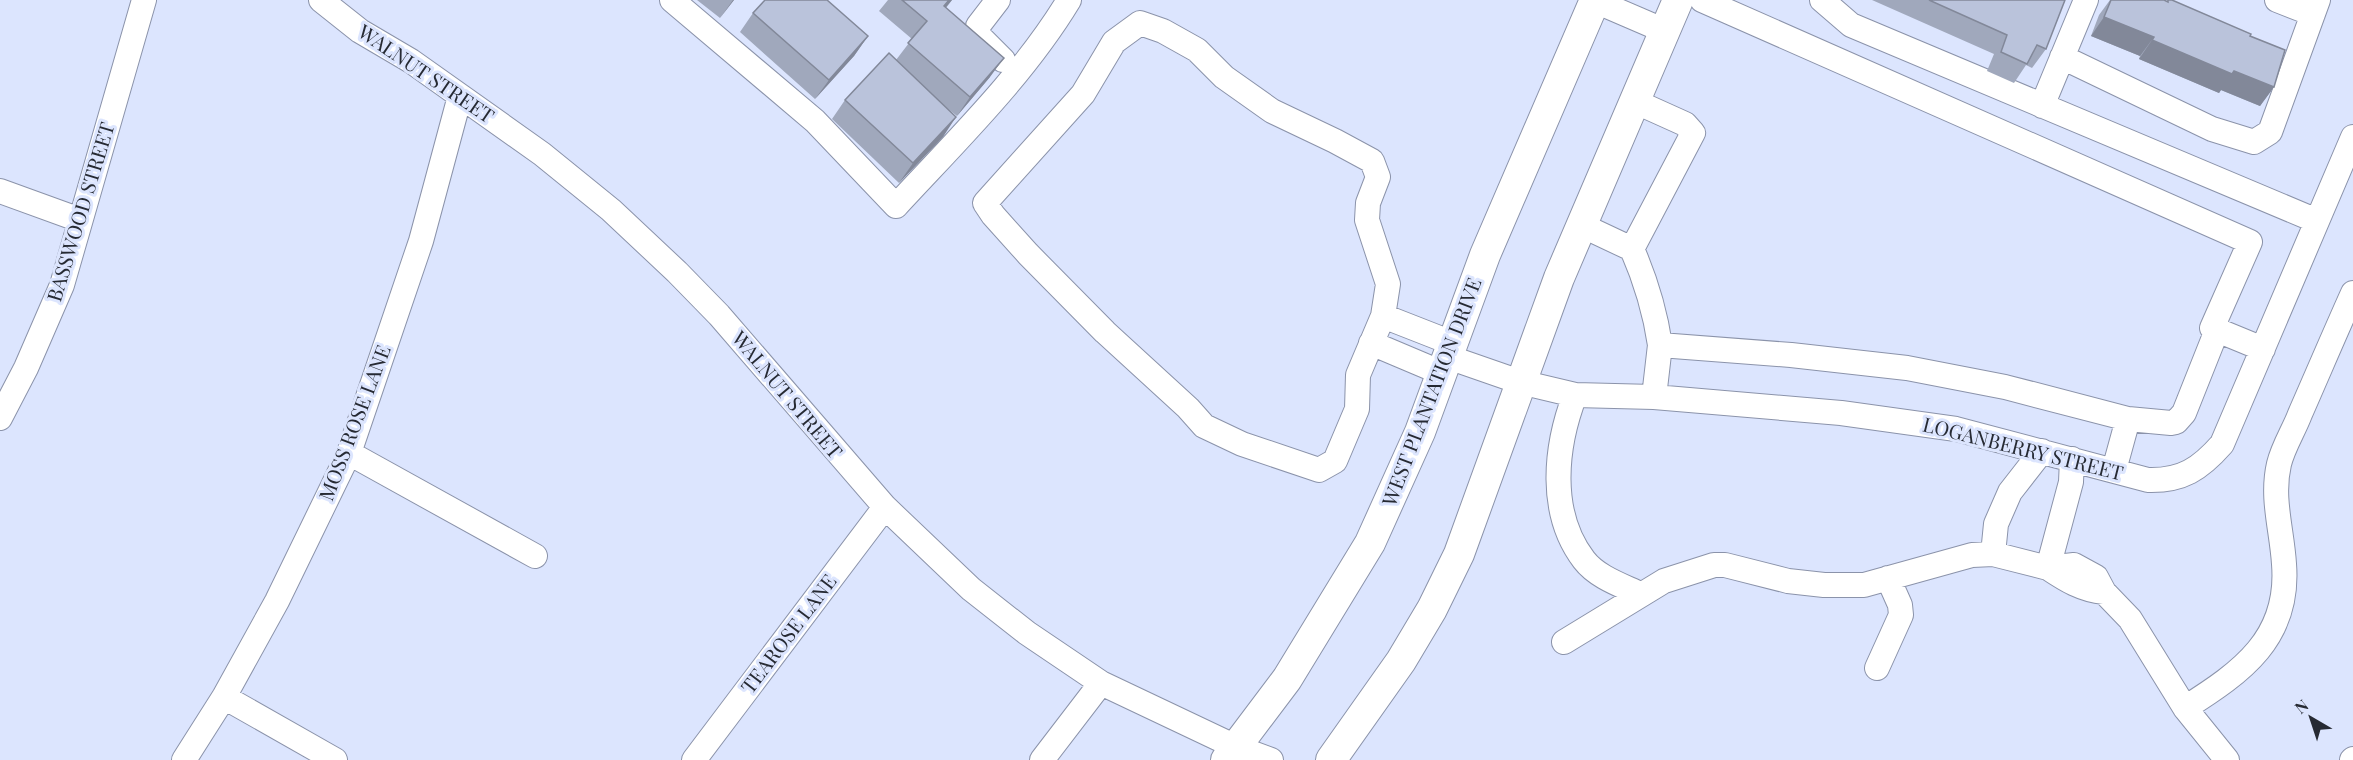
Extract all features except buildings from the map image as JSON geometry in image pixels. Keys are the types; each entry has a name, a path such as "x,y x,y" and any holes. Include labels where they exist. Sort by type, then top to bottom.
{"main road":[{"name":"WEST PLANTATION DRIVE","path":"1231,753 1287,679 1370,543 1420,432 1485,255 1594,0"},
{"path":"1331,760 1401,661 1432,609 1459,554 1581,225 1678,0"}],"street":[{"name":"BASSWOOD STREET","path":"0,418 26,368 62,285 144,0"},
{"name":"WALNUT STREET","path":"321,0 360,31 411,61 542,154 611,210 677,272 727,324 846,465 885,507 971,589 1027,633 1101,683 1231,753 1271,760"},
{"path":"672,0 815,121 896,206 1017,71 1051,30 1067,1"},
{"path":"998,0 978,26 979,36 987,46 1017,71"},
{"path":"1594,0 1665,31"},
{"path":"1702,0 2250,242 2212,328 2263,349"},
{"path":"1822,0 1851,25 2317,221"},
{"path":"2042,105 2085,0"},
{"path":"2062,57 2212,129 2254,142 2270,132 2315,7 2277,0"},
{"path":"1140,22 1163,31 1197,50 1224,76 1272,111 1372,161 1378,177 1368,203 1367,220 1388,284 1383,316 1358,375 1357,409 1335,461 1319,470 1242,444 1204,426 1028,254 993,215 985,202 1083,94 1114,42 1140,22"},
{"path":"2274,51 2296,61"},
{"name":"MOSS ROSE LANE","path":"184,760 224,697 277,601 349,453 421,240 460,96"},
{"path":"1632,249 1693,134 1685,124 1634,101"},
{"name":"LOGANBERRY STREET","path":"1447,357 1521,382 1575,394 1654,397 1841,413 1956,429 2148,480 2167,481 2206,463 2222,444 2317,221 2344,183 2353,137"},
{"path":"0,191 80,220"},
{"path":"1581,225 1632,249 1650,297 1660,345 1654,397"},
{"path":"2185,708 2241,668 2259,650 2276,625 2283,597 2284,564 2277,521 2279,464 2353,293"},
{"path":"1383,316 1447,357"},
{"path":"1660,345 1791,355 1907,368 2005,387 2128,418 2171,423 2184,413 2217,330"},
{"path":"1371,343 1447,357"},
{"path":"1575,394 1568,412 1559,460 1558,495 1569,532 1585,561 1603,576 1640,594"},
{"path":"2114,470 2128,418"},
{"path":"1993,554 1996,524 2010,492 2042,451"},
{"path":"349,453 534,556"},
{"path":"2048,568 2071,482 2072,459"},
{"name":"TEAROSE LANE","path":"694,760 885,507"},
{"path":"1564,642 1664,581 1714,565 1725,565 1788,581 1824,585 1864,585 1972,555 1993,554 2048,568 2074,565 2096,578 2104,592 2130,619 2185,708 2227,760"},
{"path":"1877,668 1901,615 1900,605 1888,578"},
{"path":"1042,760 1101,683"},
{"path":"224,697 335,760"}]}
